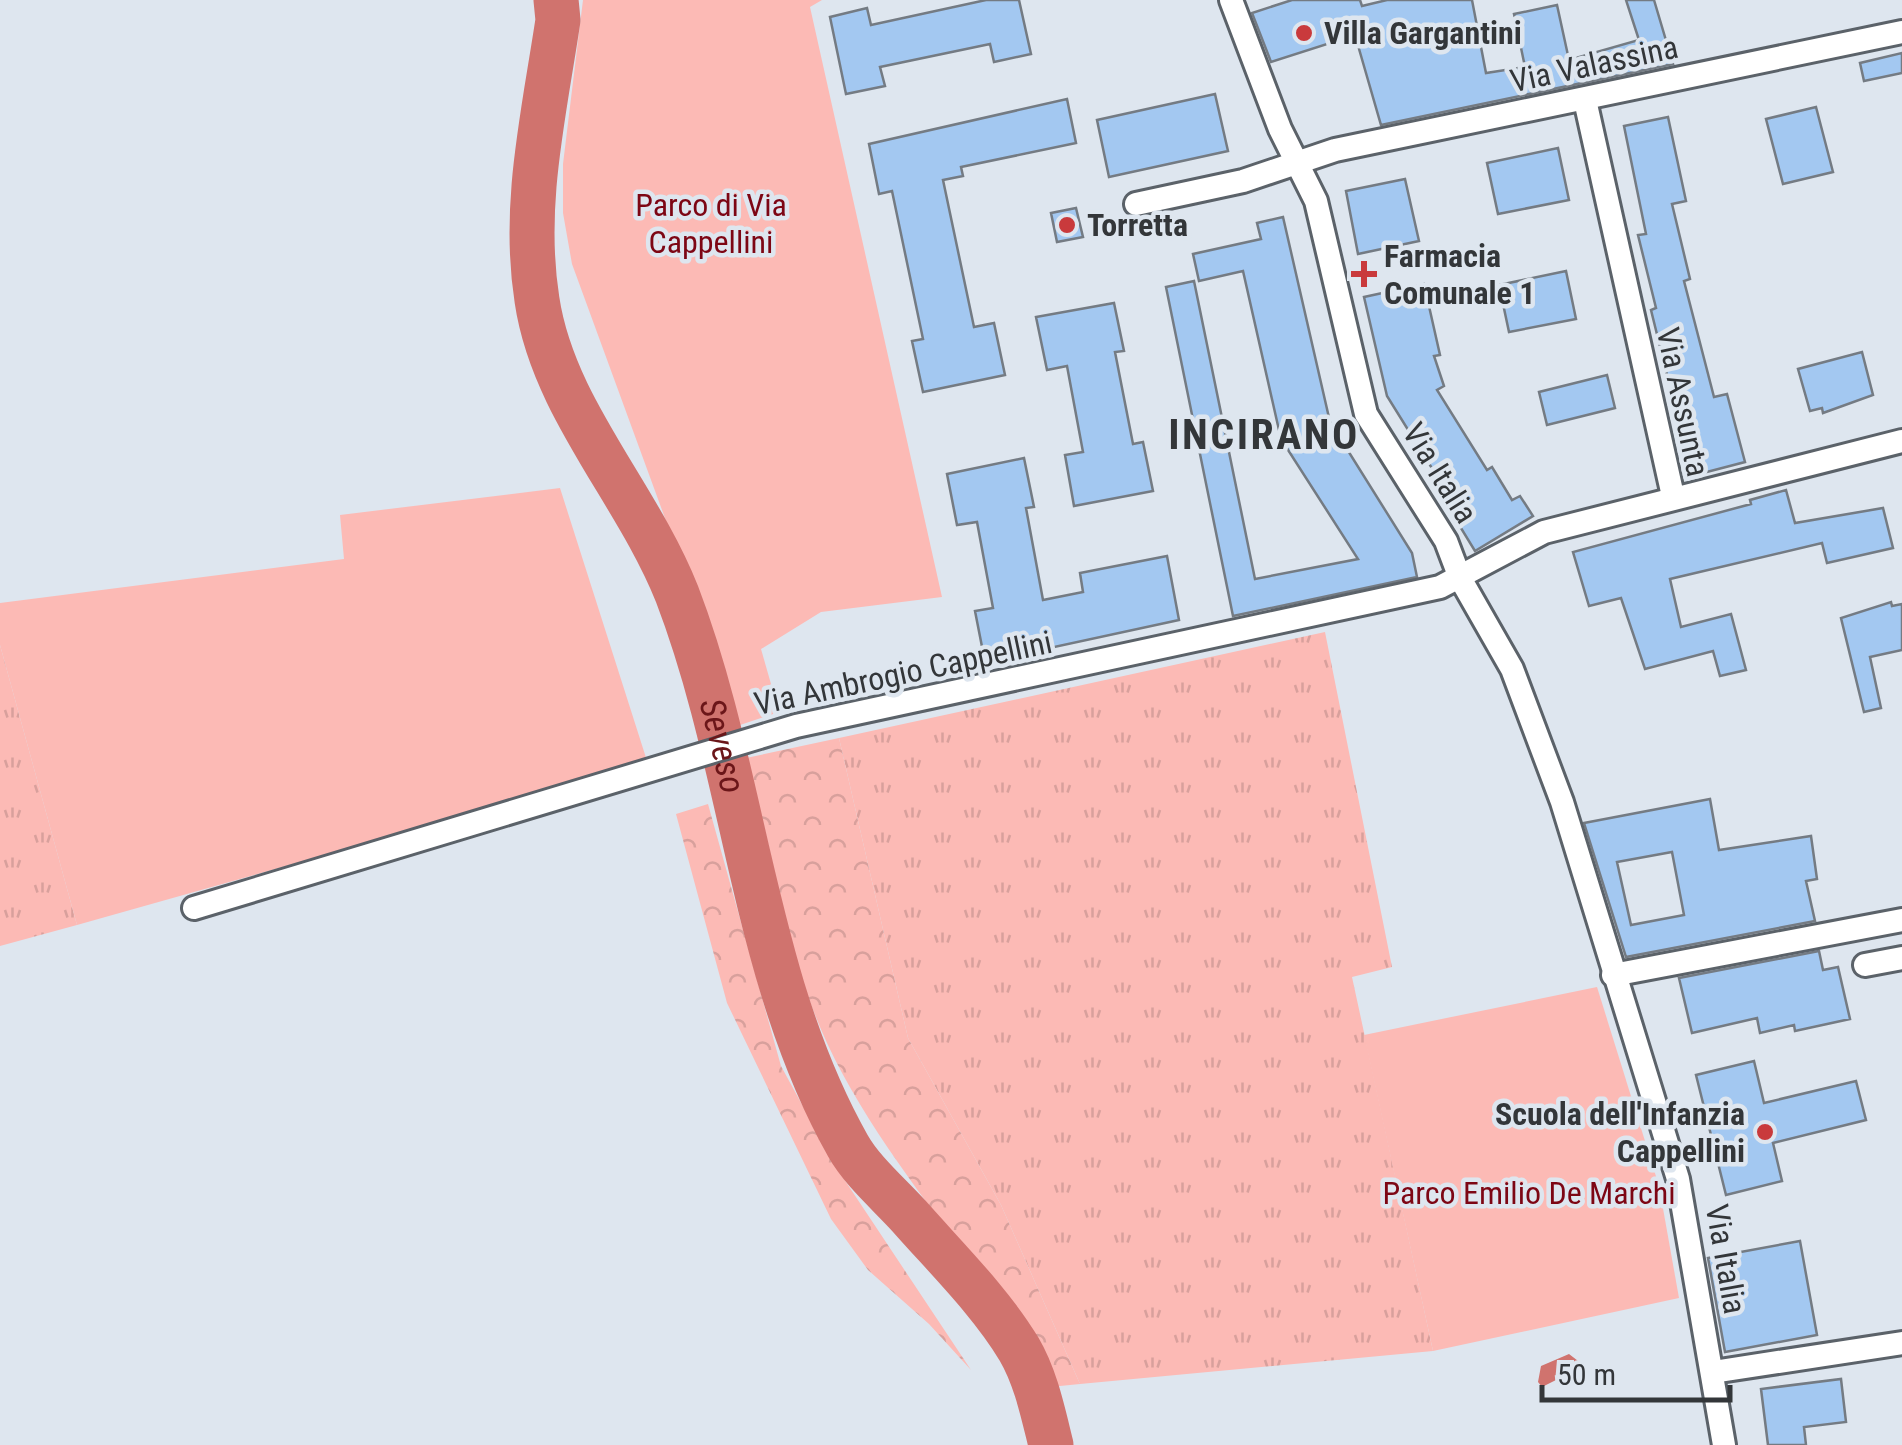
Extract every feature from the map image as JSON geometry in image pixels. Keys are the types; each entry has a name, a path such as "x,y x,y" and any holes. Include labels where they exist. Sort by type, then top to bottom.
{"street":[{"name":"Via Italia","path":"1231,0 1280,128 1316,201 1366,414 1446,542 1460,578 1512,670 1562,802 1612,975 1678,1179 1724,1445"},
{"name":"Via Valassina","path":"1136,204 1243,181 1335,150 1902,32"},
{"name":"Via Assunta","path":"1460,578 1544,532 1673,496 1584,100"},
{"path":"1673,496 1902,442"},
{"name":"Via Ambrogio Cappellini","path":"194,908 796,726 1334,613 1460,578"},
{"path":"1612,975 1902,920"},
{"path":"1865,965 1902,958"},
{"path":"1713,1372 1902,1342"}],"green space":[{"name":"Parco di Via Cappellini","path":"583,0 822,0 810,7 942,597 821,612 761,649 779,712 734,727 677,551 572,264 563,213 563,164"},
{"path":"560,488 648,764 77,925 0,645 0,603 344,559 340,515"},
{"path":"1325,632 1392,967 1352,977 1433,1351 1080,1384 1001,1205 908,1038 839,738"},
{"path":"0,645 77,925 0,946"},
{"path":"839,738 908,1038 1001,1205 1080,1384 1050,1387 997,1300 878,1133 851,1089 813,1009 791,939 746,758"},
{"path":"708,804 781,1066 836,1167 971,1370 929,1324 868,1270 831,1219 727,1003 676,814"},
{"name":"Parco Emilio De Marchi","path":"1597,987 1659,1186 1679,1298 1433,1351 1364,1035"}],"shaded area":[{"path":"1569,1354 1582,1364 1578,1378 1560,1378 1542,1387 1538,1382 1541,1366"}],"building":[{"path":"986,0 1019,0 1031,54 994,62 990,44 880,67 885,86 846,94 830,17 867,8 871,25"},
{"path":"1292,0 1360,0 1362,6 1387,0 1472,0 1486,73 1525,67 1514,14 1557,5 1569,60 1639,40 1626,0 1654,0 1673,64 1381,125 1355,35 1271,62 1252,13"},
{"path":"1902,53 1902,73 1864,81 1860,63"},
{"path":"1215,94 1228,151 1109,177 1097,120"},
{"path":"1067,99 1076,143 961,167 963,176 943,180 974,327 994,323 1005,375 923,392 912,341 923,339 892,191 879,194 869,144"},
{"path":"1816,107 1833,172 1783,184 1766,119"},
{"path":"1668,117 1686,201 1672,204 1690,279 1684,281 1714,397 1727,394 1745,462 1703,473 1678,381 1669,383 1651,310 1656,308 1638,235 1646,234 1624,126"},
{"path":"1558,148 1569,200 1498,214 1487,163"},
{"path":"1405,179 1419,241 1358,254 1346,191"},
{"name":"Torretta","path":"1076,208 1083,237 1057,242 1051,213"},
{"path":"1283,217 1330,422 1412,553 1417,577 1233,616 1166,287 1194,281 1255,579 1358,559 1281,439 1243,271 1199,281 1193,254 1261,239 1257,223"},
{"path":"1566,271 1576,319 1509,332 1499,285"},
{"path":"1424,284 1440,355 1434,356 1444,386 1437,390 1487,470 1492,467 1512,500 1520,496 1533,516 1475,551 1442,497 1448,494 1387,396 1364,297"},
{"path":"1114,303 1124,351 1115,352 1133,444 1143,442 1153,491 1074,506 1065,455 1083,452 1067,366 1047,370 1036,317"},
{"path":"1862,352 1873,395 1823,413 1822,408 1810,411 1798,369"},
{"path":"1607,375 1615,408 1547,425 1539,392"},
{"path":"1024,458 1034,507 1026,508 1043,600 1083,592 1080,573 1167,556 1179,620 985,662 975,611 993,608 977,522 957,525 947,474"},
{"path":"1786,490 1795,523 1883,508 1893,548 1827,563 1822,543 1670,579 1681,627 1731,614 1746,670 1720,676 1713,651 1645,669 1621,598 1589,606 1573,552 1751,504 1750,500"},
{"path":"1891,602 1892,606 1902,604 1902,650 1870,657 1881,708 1864,712 1841,618"},
{"path":"1710,799 1719,850 1811,836 1817,879 1806,881 1815,921 1626,957 1584,823","holes":["1672,852 1684,915 1631,925 1617,862"]},
{"path":"1819,951 1823,970 1838,967 1850,1019 1795,1031 1794,1025 1760,1033 1757,1018 1692,1033 1679,978"},
{"name":"Scuola dell'Infanzia Cappellini","path":"1754,1061 1764,1103 1856,1081 1866,1120 1773,1143 1782,1181 1726,1195 1696,1075"},
{"path":"1800,1241 1817,1335 1725,1352 1708,1258"},
{"path":"1841,1379 1846,1422 1804,1427 1806,1445 1768,1445 1761,1389"}],"waterway":[{"name":"Seveso","path":"556,0 558,20 533,194 533,265 546,339 578,414 641,521 677,594 719,732 770,944 790,1013 816,1081 861,1164 967,1280 1019,1349 1034,1384 1051,1445"}],"place":[{"name":"Villa Gargantini","path":"1304,33"},
{"name":"Torretta","path":"1067,225"},
{"name":"Farmacia Comunale 1","path":"1364,274"},
{"name":"Scuola dell'Infanzia Cappellini","path":"1765,1132"}],"district":[{"name":"INCIRANO","path":"1264,434"}]}
